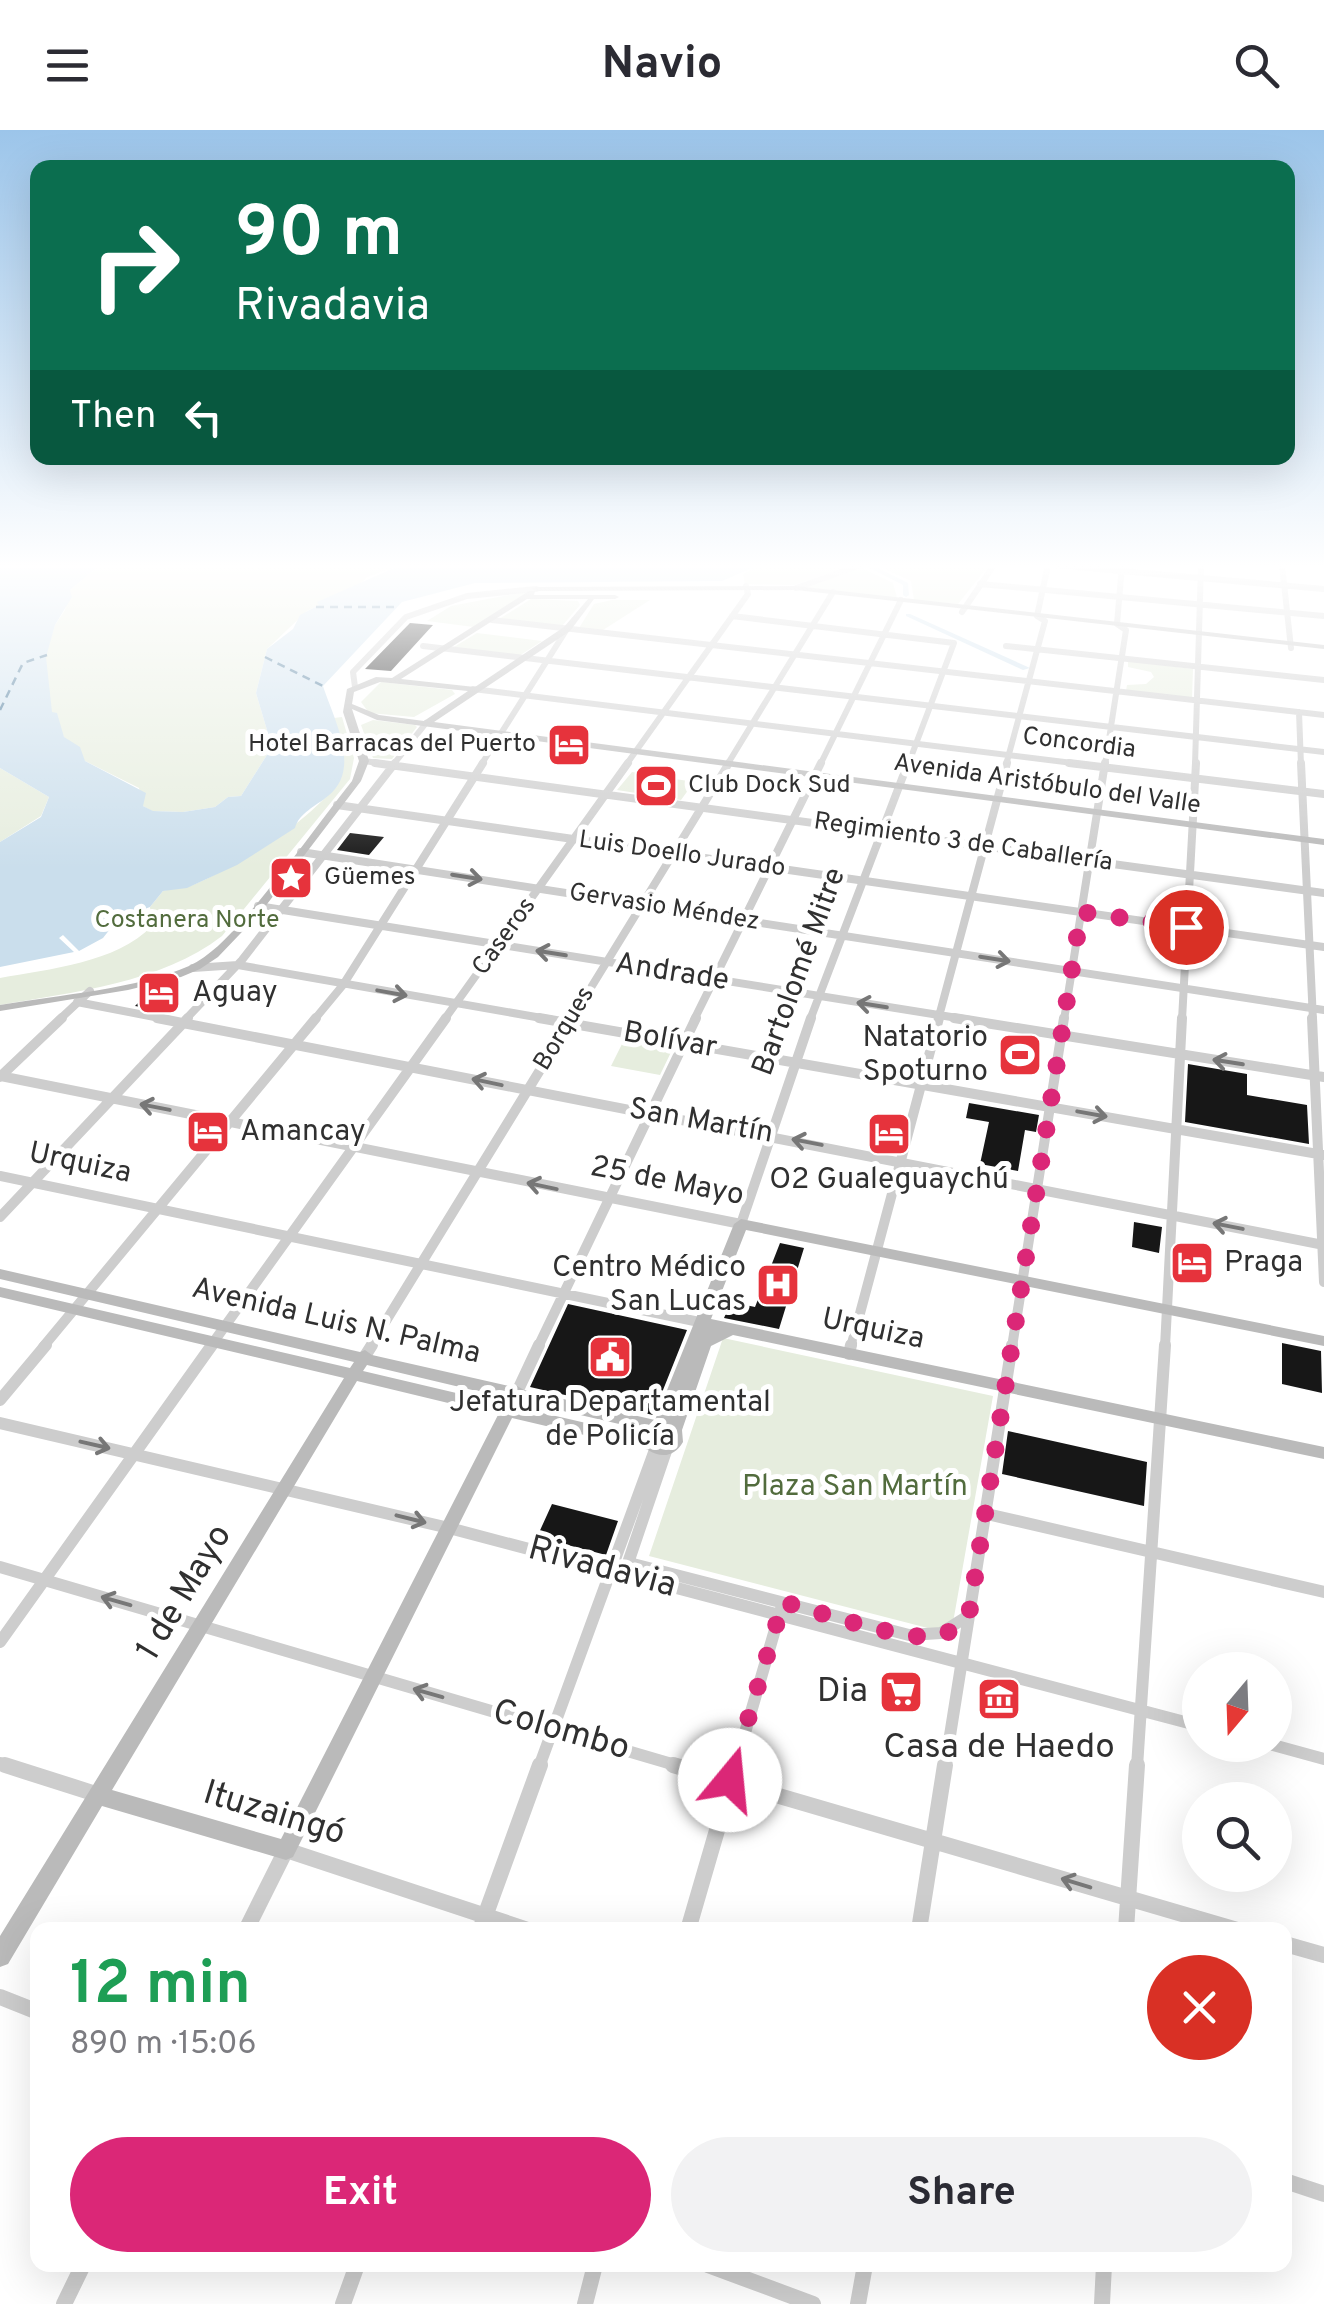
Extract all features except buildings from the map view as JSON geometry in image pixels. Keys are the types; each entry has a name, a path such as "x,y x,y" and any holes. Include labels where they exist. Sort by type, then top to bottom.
{"main road":[{"path":"395,679 417,666"},
{"path":"426,723 509,666"},
{"name":"Concordia","path":"354,687 369,680 395,679 472,689"},
{"path":"0,1008 192,968 220,950 356,781 364,761 347,712 352,706 348,697 354,687"},
{"name":"Avenida Aristóbulo del Valle","path":"352,706 377,717 1324,842"},
{"path":"352,726 362,719 377,717"},
{"name":"25 de Mayo","path":"740,1224 1324,1340"},
{"name":"Bartolomé Mitre","path":"665,1428 740,1224"},
{"name":"Avenida Luis N. Palma","path":"0,1274 665,1428"},
{"name":"Avenida Luis N. Palma","path":"0,1292 658,1447"},
{"name":"Urquiza","path":"704,1324 1324,1453"},
{"path":"658,1447 649,1434 665,1428 705,1342 733,1330"},
{"name":"1 de Mayo","path":"0,1956 365,1356"},
{"path":"286,1850 517,1392"},
{"name":"Ituzaingó","path":"99,1796 286,1850"}],"street":[{"path":"354,687 353,672 358,666"},
{"path":"0,1400 343,985 546,666"},
{"path":"595,666 1324,752"},
{"name":"Caseros","path":"0,1642 698,666"},
{"name":"Borques","path":"425,1264 639,904 789,666"},
{"path":"517,1392 606,1200 869,666"},
{"path":"892,666 1324,715"},
{"name":"Bartolomé Mitre","path":"740,1224 794,1063 944,666"},
{"path":"849,1354 988,847 1031,666"},
{"path":"920,1922 1119,666"},
{"path":"1193,666 1324,680"},
{"path":"1127,1922 1161,1418 1198,667"},
{"name":"Concordia","path":"472,689 1324,794"},
{"path":"1299,712 1312,1008 1319,1076 1324,1282"},
{"path":"0,1217 238,965 426,723"},
{"name":"Regimiento 3 de Caballería","path":"364,761 1324,893"},
{"name":"Luis Doello Jurado","path":"337,805 1324,947"},
{"name":"Gervasio Méndez","path":"301,852 1324,1010"},
{"name":"Andrade","path":"258,906 1319,1076"},
{"name":"Bolívar","path":"192,968 238,965 1321,1154"},
{"path":"0,1076 90,992"},
{"name":"San Martín","path":"77,1002 1323,1244"},
{"name":"25 de Mayo","path":"0,1076 740,1224"},
{"name":"Urquiza","path":"0,1176 704,1324"},
{"name":"1 de Mayo","path":"365,1356 425,1264"},
{"name":"Rivadavia","path":"0,1423 286,1488 612,1571 909,1635 935,1637 957,1628 969,1615"},
{"path":"483,1922 658,1447"},
{"name":"Rivadavia","path":"658,1447 629,1560 962,1662 1182,1721"},
{"path":"986,1514 1324,1592"},
{"name":"Colombo","path":"0,1568 1208,1922"},
{"path":"690,1922 781,1608"},
{"path":"1292,1750 1324,1759"},
{"name":"Ituzaingó","path":"0,1762 99,1796"},
{"path":"250,1922 286,1850"},
{"name":"Ituzaingó","path":"286,1850 480,1922"},
{"path":"1292,1946 1324,1955"},
{"path":"0,1997 30,2009"},
{"path":"1292,2183 1324,2194"},
{"path":"64,2304 80,2272"},
{"path":"343,2304 354,2272"},
{"path":"585,2304 594,2272"},
{"path":"727,2272 813,2304"},
{"path":"858,2304 863,2272"},
{"path":"1102,2304 1104,2272"}],"green space":[{"path":"46,666 263,666 256,693 272,747 241,796 228,797 215,807 152,811 143,806 139,788 85,761 66,741 51,712"},
{"path":"1128,667 1193,669 1192,698 1126,691 1127,685 1146,684 1154,677 1151,672"},
{"path":"381,682 452,690 455,694 414,717 369,713 361,702"},
{"name":"Costanera Norte","path":"342,717 354,758 350,779 222,936 172,965 144,975 87,990 0,1005 0,978 81,962 120,948 152,926 150,907 163,891 210,877 254,853 301,820 335,785 343,769 343,750 334,718"},
{"path":"373,720 417,727 392,759 373,758 361,725"},
{"path":"0,768 49,797 41,816 0,842"},
{"name":"Club Dock Sud","path":"632,772 694,782 681,800 617,790"},
{"path":"625,1038 674,1046 660,1075 611,1066"},
{"name":"Plaza San Martín","path":"723,1338 993,1396 951,1634 649,1556"}],"water":[{"path":"0,666 47,666 52,712 57,713 64,737 80,747 85,761 146,793 143,806 153,811 215,807 228,797 241,796 272,747 256,693 263,666 341,666 323,686 342,744 343,772 338,785 304,814 295,828 237,865 187,888 163,891 150,907 118,919 103,938 79,951 63,935 59,938 74,952 0,967 0,842 41,817 49,797 0,768"}],"ferry route":[{"path":"0,710 21,666"},
{"path":"284,666 323,686"}],"place":[{"name":"Hotel Barracas del Puerto","path":"569,745"},
{"name":"Club Dock Sud","path":"656,786"},
{"name":"Güemes","path":"291,878"},
{"name":"Aguay","path":"159,993"},
{"name":"Natatorio Spoturno","path":"1020,1055"},
{"name":"Amancay","path":"208,1132"},
{"name":"O2 Gualeguaychú","path":"889,1134"},
{"name":"Praga","path":"1192,1263"},
{"name":"Centro Médico San Lucas","path":"778,1285"},
{"name":"Jefatura Departamental de Policía","path":"610,1357"},
{"name":"Dia","path":"901,1692"},
{"name":"Casa de Haedo","path":"999,1699"}],"route":[{"path":"730,1780 783,1602 909,1635 935,1637 957,1628 969,1615 1081,912 1186,927"}]}
